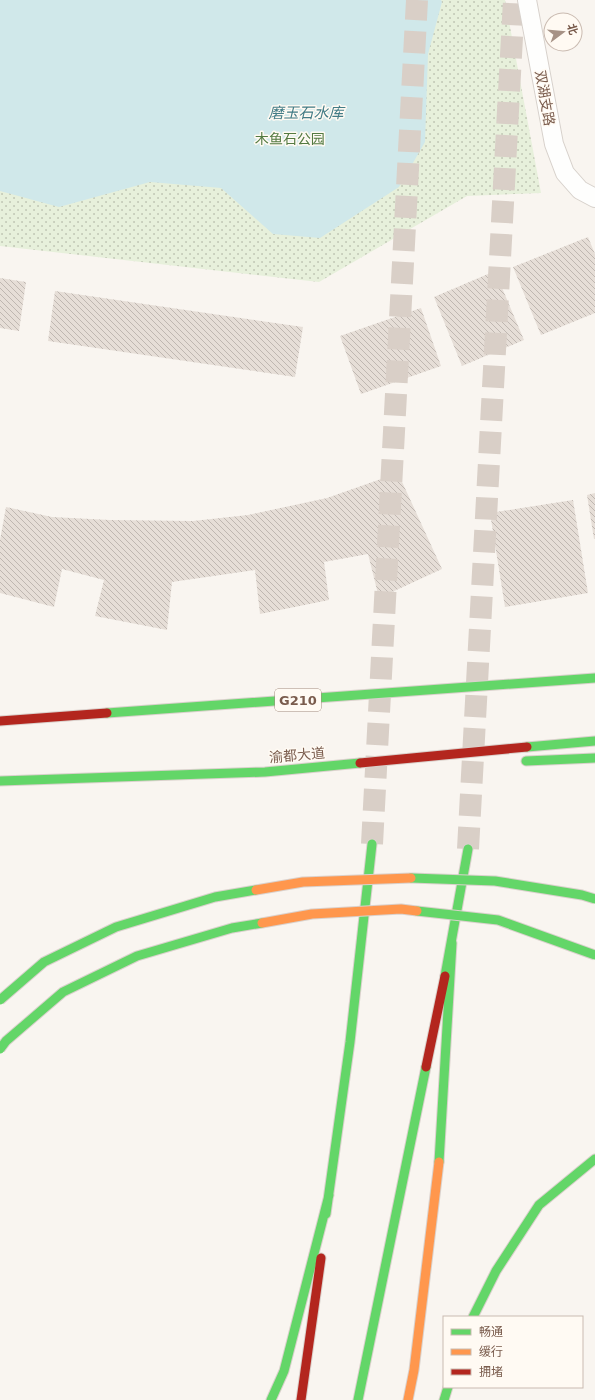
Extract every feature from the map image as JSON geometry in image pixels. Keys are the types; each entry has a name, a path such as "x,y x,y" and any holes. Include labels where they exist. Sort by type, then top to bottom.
{"main road":[{"name":"G210","path":"0,721 595,678"},
{"name":"渝都大道","path":"0,781 265,772 595,741"},
{"path":"516,762 595,758"},
{"path":"265,772 438,765"},
{"path":"301,1400 350,1042 372,844"},
{"path":"358,1400 452,943 468,849"},
{"path":"0,1000 44,962 116,927 215,897 303,882 400,878 495,881 582,895 595,899"},
{"path":"0,1049 63,992 137,956 232,928 312,914 401,909 498,920 595,955"},
{"path":"408,1400 414,1370 439,1163 452,943"},
{"path":"474,1316 496,1271 540,1205 595,1159"},
{"path":"271,1400 284,1370 329,1195"},
{"path":"444,1400 448,1388"}],"street":[{"name":"双湖支路","path":"527,0 554,144 565,172 587,194"}],"green space":[{"name":"磨玉石水库","path":"0,0 505,0 541,193 467,196 319,282 0,246"}],"water":[{"name":"磨玉石水库","path":"0,0 441,0 442,2 428,54 425,142 399,187 320,238 273,234 221,188 150,182 59,207 0,191"}],"building":[{"path":"588,237 595,254 595,313 541,335 513,267"},
{"path":"495,271 524,340 462,366 434,297"},
{"path":"0,278 26,282 19,331 0,328"},
{"path":"55,291 303,327 295,377 48,341"},
{"path":"421,308 441,366 361,394 340,336"},
{"path":"398,473 442,569 379,598 368,554 324,562 329,600 260,614 255,570 172,582 167,630 95,616 104,580 62,569 54,607 0,593 0,540 6,507 52,517 110,520 193,521 248,515 327,498"},
{"path":"595,493 595,539 594,539 587,495"},
{"path":"573,500 588,593 505,607 490,513"}],"tunnel":[{"path":"372,844 417,0"},
{"path":"468,849 514,0"}],"traffic: fast":[{"path":"107,713 595,678"},
{"path":"527,747 595,741"},
{"path":"526,761 595,758"},
{"path":"0,781 265,772 360,763"},
{"path":"326,1214 350,1042 372,844"},
{"path":"445,976 468,849"},
{"path":"411,878 495,881 582,895 595,899"},
{"path":"0,1000 44,962 116,927 215,897 256,890"},
{"path":"417,911 498,920 595,955"},
{"path":"0,1049 6,1041 63,992 137,956 232,928 262,923"},
{"path":"439,1162 452,943"},
{"path":"358,1400 426,1067"},
{"path":"474,1316 496,1271 539,1205 595,1159"},
{"path":"271,1400 284,1371 329,1195"},
{"path":"444,1400 448,1388"}],"traffic: slow":[{"path":"256,890 303,882 411,878"},
{"path":"262,923 312,914 401,909 417,911"},
{"path":"408,1400 414,1370 439,1162"}],"traffic: jam":[{"path":"0,721 107,713"},
{"path":"360,763 527,747"},
{"path":"426,1067 445,976"},
{"path":"301,1400 321,1258"}],"park label":[{"name":"木鱼石公园","path":"290,139"}]}
